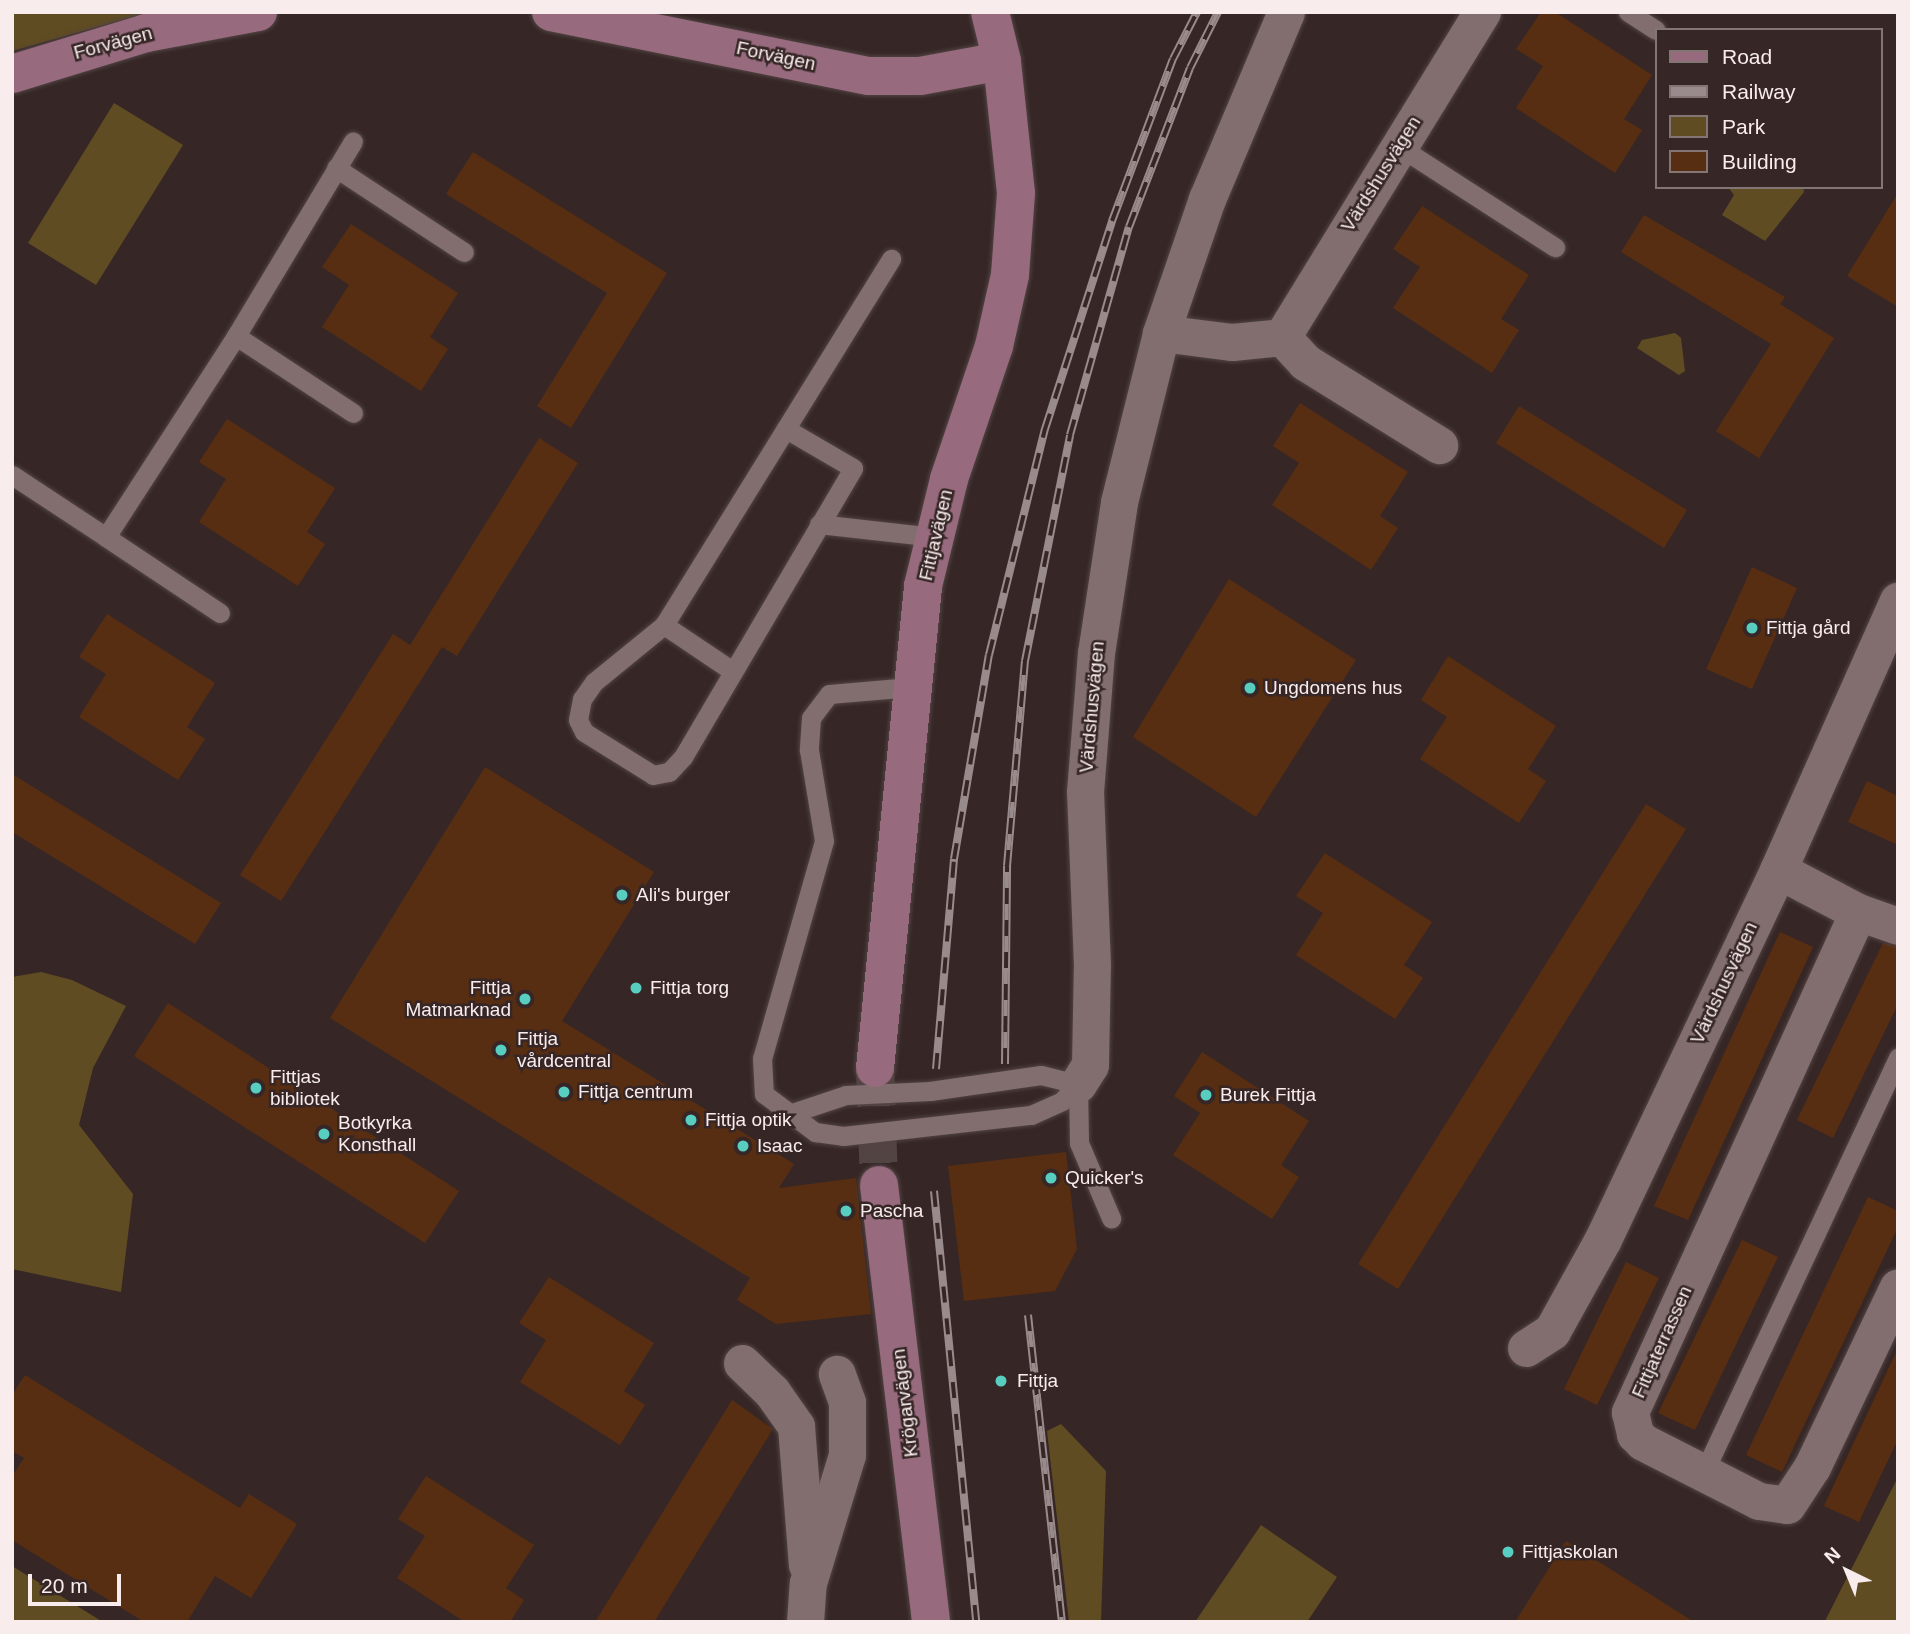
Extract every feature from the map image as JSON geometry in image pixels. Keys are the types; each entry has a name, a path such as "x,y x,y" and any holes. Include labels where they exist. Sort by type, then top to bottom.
{"street":[{"name":"Forvägen","path":"12,74 146,33 258,12"},
{"name":"Forvägen","path":"551,12 869,76 920,76 1002,61"},
{"name":"Fittjavägen","path":"875,1068 923,586 935,537 994,346 1010,275 1016,193 1002,61 990,12"},
{"name":"Värdshusvägen","path":"1078,1084 1090,1065 1092,965 1084,792 1096,653 1119,502 1161,333 1207,199 1286,12"},
{"name":"Värdshusvägen","path":"1282,337 1482,12"},
{"path":"1161,333 1232,342 1282,337 1306,362 1439,444"},
{"name":"Värdshusvägen","path":"1526,1348 1552,1331 1603,1239 1778,870 1898,601"},
{"path":"1778,870 1858,912 1898,926"},
{"name":"Fittjaterrassen","path":"1858,912 1630,1412 1635,1434 1643,1442 1759,1501 1787,1505 1812,1467 1898,1287"},
{"name":"Krögarvägen","path":"879,1185 931,1622"},
{"path":"742,1363 772,1392 796,1426 808,1583 805,1622"},
{"path":"808,1583 847,1455 847,1402 837,1374"}],"lane":[{"path":"1628,12 1654,29"},
{"path":"106,537 236,336 353,141"},
{"path":"1398,146 1555,247"},
{"path":"336,168 464,252"},
{"path":"786,429 853,468 731,670 683,757 669,772 653,775 584,732 578,720 582,699 594,682 664,625 891,259"},
{"path":"236,336 353,413"},
{"path":"12,475 219,613"},
{"path":"819,524 935,537"},
{"path":"664,625 731,670"},
{"name":"Värdshusvägen","path":"911,687 829,694 811,718 809,750 824,841 762,1058 764,1094 816,1132 843,1136 1031,1115 1062,1101 1078,1084"},
{"path":"1704,1472 1898,1057"},
{"path":"789,1114 846,1095 930,1091 1041,1075 1078,1084 1079,1143 1111,1218"}],"green space":[{"path":"12,12 150,12 12,51"},
{"path":"114,103 183,145 96,285 28,243"},
{"path":"1730,189 1803,189 1804,192 1765,241 1722,215 1734,195"},
{"path":"1675,333 1681,338 1685,371 1679,375 1637,348 1642,340"},
{"path":"41,972 72,980 126,1006 93,1068 79,1125 133,1194 121,1292 12,1269 12,977"},
{"path":"1061,1424 1106,1471 1101,1622 1069,1622 1047,1431"},
{"path":"1898,1477 1898,1622 1826,1622 1825,1621"},
{"path":"1261,1525 1337,1577 1307,1622 1195,1622"},
{"path":"12,1566 103,1622 12,1622"}],"building":[{"path":"1541,12 1555,12 1652,75 1624,119 1642,130 1615,173 1516,108 1543,66 1516,49"},
{"path":"473,152 667,273 571,428 537,406 607,293 446,194"},
{"path":"1898,193 1898,307 1847,276"},
{"path":"1422,206 1529,275 1501,319 1519,330 1492,373 1393,308 1420,267 1393,249"},
{"path":"1644,215 1785,297 1780,304 1834,338 1759,458 1716,431 1771,344 1621,252"},
{"path":"351,224 458,293 430,337 448,349 421,391 322,327 349,285 322,267"},
{"path":"1300,403 1408,472 1380,516 1398,528 1371,570 1272,505 1299,463 1273,446"},
{"path":"1519,406 1687,510 1664,548 1496,443"},
{"path":"227,419 335,488 307,532 325,544 298,586 199,522 226,479 199,462"},
{"path":"539,438 578,463 457,656 442,647 281,901 240,875 393,634 410,645"},
{"name":"Fittja gård","path":"1752,567 1797,588 1752,689 1706,669"},
{"name":"Ungdomens hus","path":"1229,579 1356,660 1256,817 1133,737"},
{"path":"107,614 215,683 187,727 205,739 178,780 79,717 106,674 79,657"},
{"path":"1448,656 1556,726 1528,769 1546,781 1519,823 1420,759 1447,717 1421,700"},
{"name":"Fittja centrum","path":"485,767 654,872 562,1021 794,1164 779,1188 856,1178 871,1314 776,1324 737,1300 750,1278 330,1018"},
{"path":"12,774 221,903 195,944 12,832"},
{"path":"1867,781 1898,796 1898,845 1848,822"},
{"path":"1646,804 1686,829 1398,1289 1358,1264"},
{"path":"1325,853 1432,922 1404,965 1423,978 1395,1019 1296,955 1323,913 1296,896"},
{"path":"1780,932 1813,947 1688,1220 1654,1206"},
{"path":"1883,943 1898,946 1898,1004 1833,1138 1797,1120"},
{"path":"168,1003 459,1191 425,1243 134,1056"},
{"path":"1202,1052 1309,1121 1281,1165 1299,1177 1272,1219 1173,1155 1200,1113 1174,1096"},
{"path":"1066,1152 1077,1249 1055,1291 964,1301 948,1166"},
{"path":"1868,1197 1898,1211 1898,1227 1782,1472 1746,1455"},
{"path":"1742,1240 1778,1257 1695,1430 1658,1413"},
{"path":"1626,1262 1659,1278 1597,1405 1564,1389"},
{"path":"549,1277 654,1343 624,1391 645,1405 620,1445 520,1382 546,1340 519,1323"},
{"path":"1898,1348 1898,1439 1859,1522 1824,1506"},
{"path":"25,1375 240,1508 249,1494 297,1524 251,1598 215,1576 187,1622 144,1622 12,1540 12,1476 24,1458 12,1451 12,1395"},
{"path":"732,1400 773,1429 654,1622 595,1622"},
{"path":"426,1476 534,1545 506,1588 524,1600 510,1622 465,1622 397,1578 425,1536 398,1519"},
{"path":"1566,1541 1694,1622 1515,1622"}],"tunnel":[{"path":"875,1068 879,1185"}],"railway":[{"path":"936,1069 954,859 989,655 1045,429 1112,221 1173,59 1197,12"},
{"path":"1005,1064 1007,866 1025,661 1070,435 1129,227 1190,68 1218,12"},
{"path":"934,1191 976,1622"},
{"path":"1028,1315 1062,1622"}],"place":[{"name":"Fittja gård","path":"1752,628"},
{"name":"Ungdomens hus","path":"1250,688"},
{"name":"Ali's burger","path":"622,895"},
{"name":"Fittja torg","path":"636,988"},
{"name":"Fittja Matmarknad","path":"525,999"},
{"name":"Fittja vårdcentral","path":"501,1050"},
{"name":"Fittjas bibliotek","path":"256,1088"},
{"name":"Fittja centrum","path":"564,1092"},
{"name":"Burek Fittja","path":"1206,1095"},
{"name":"Fittja optik","path":"691,1120"},
{"name":"Botkyrka Konsthall","path":"324,1134"},
{"name":"Isaac","path":"743,1146"},
{"name":"Quicker's","path":"1051,1178"},
{"name":"Pascha","path":"846,1211"},
{"name":"Fittja","path":"1001,1381"},
{"name":"Fittjaskolan","path":"1508,1552"}]}
